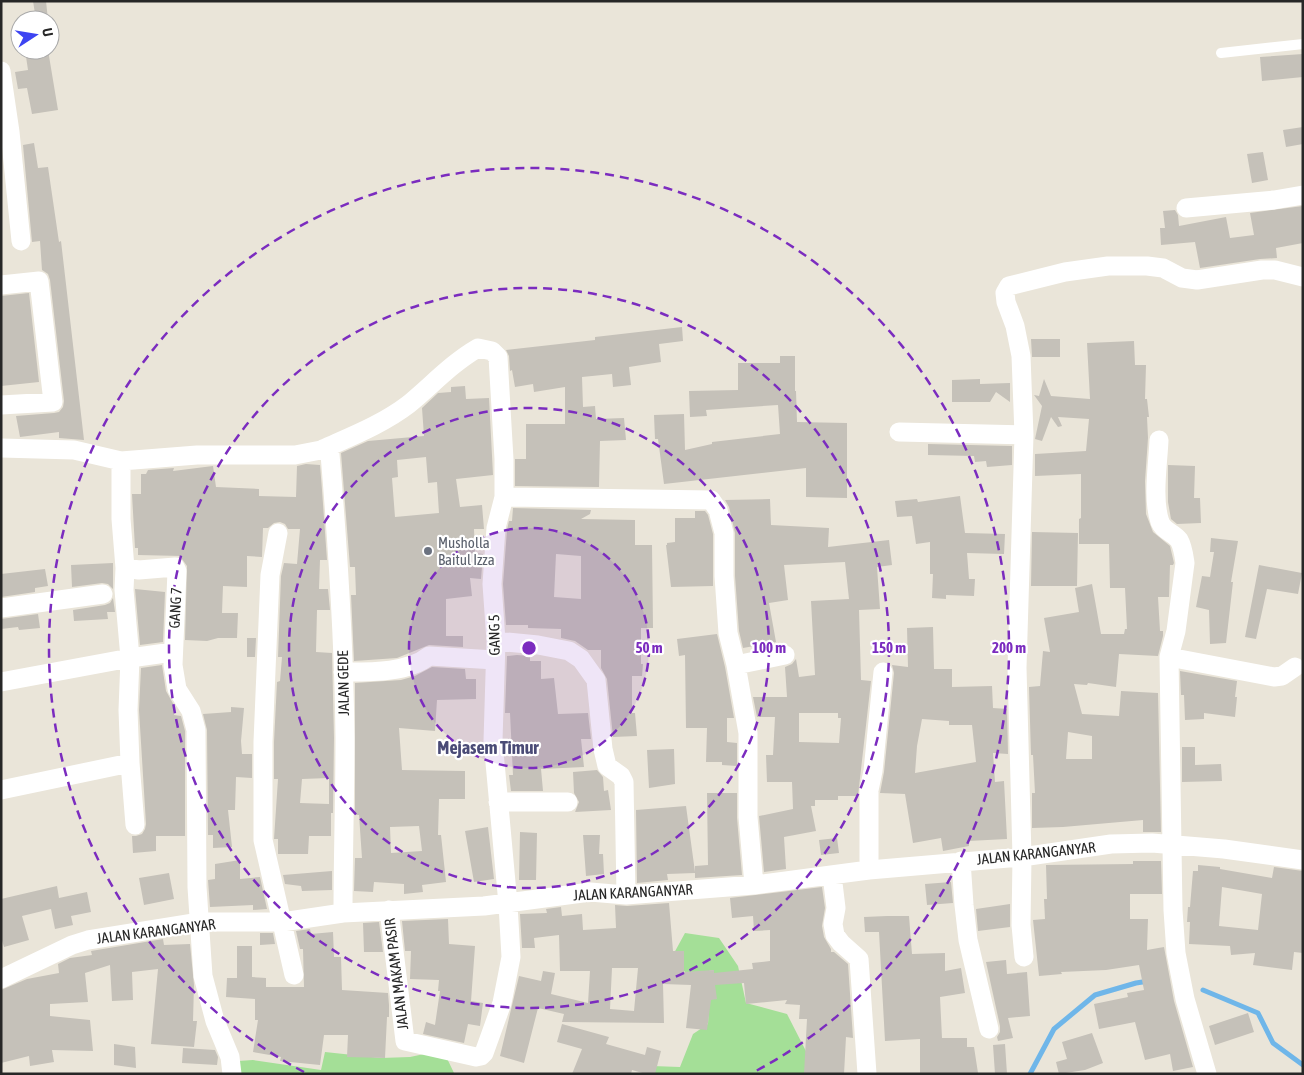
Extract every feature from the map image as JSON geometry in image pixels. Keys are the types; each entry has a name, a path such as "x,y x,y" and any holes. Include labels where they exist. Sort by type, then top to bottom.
{"street":[{"path":"1,71 5,133 21,241"},
{"path":"1186,208 1274,200 1303,195"},
{"path":"1024,957 1021,925 1022,857 1017,668 1024,435 1021,356 1015,326 1006,302 1005,293 1009,286 1065,272 1108,266 1163,268 1182,278 1197,280 1262,270 1275,270 1303,277"},
{"path":"1,285 44,281 53,402 1,405"},
{"name":"GANG 5","path":"326,451 374,426 407,405 462,357 478,348 492,351 498,358 504,459 504,497 496,528 492,584 496,651 493,741 508,904"},
{"path":"899,432 1024,435"},
{"path":"1159,440 1156,498 1158,515 1164,530 1178,539 1185,563 1176,631 1169,657 1176,953 1185,1000 1207,1074"},
{"path":"1,448 74,450 121,461 198,455 295,455 326,451"},
{"name":"JALAN GEDE","path":"326,451 338,555 343,672 345,737 343,913"},
{"path":"121,461 121,519 125,568 124,590 130,658 128,710 121,765 135,825"},
{"path":"504,497 711,500 718,510 724,533 724,576 728,633 736,665 748,733 748,816 754,885"},
{"path":"278,533 270,576 269,595 263,742 263,840 294,975"},
{"name":"GANG 7","path":"125,568 139,570 177,568 172,665 177,689 191,711 196,730 197,887 203,976 215,1021 230,1057 232,1074"},
{"path":"1,608 103,594"},
{"path":"343,672 384,672 422,662 429,656 496,651 538,644 569,651 581,659 596,680 603,749 607,766 621,776 624,782 626,895"},
{"path":"1,682 173,652"},
{"path":"736,665 786,656"},
{"path":"1169,657 1274,677 1282,676 1295,667"},
{"path":"869,870 869,790 883,672"},
{"path":"1,790 121,765"},
{"path":"498,802 568,802"},
{"name":"JALAN KARANGANYAR","path":"1,979 72,944 200,922 282,922 343,913 508,904 590,892 626,895 754,885 869,870 1022,857 1110,844 1152,843 1224,849 1303,860"},
{"path":"961,861 968,940 989,1029"},
{"path":"832,875 836,908 833,924 835,935 859,959 867,1074"},
{"name":"JALAN MAKAM PASIR","path":"389,910 405,1041 479,1057 484,1053 502,1003 511,956 508,904"}],"lane":[{"path":"1221,53 1303,44"}],"green space":[{"path":"685,933 719,938 738,966 746,1003 787,1014 809,1057 806,1074 650,1074 652,1066 680,1067 693,1034 708,1024 710,988 714,970 687,975 673,955"},
{"path":"443,1050 454,1073 452,1074 223,1074 223,1062 253,1060 321,1070 325,1052 381,1058 410,1057"}],"building":[{"path":"33,1 46,1 47,10 34,10"},
{"path":"1303,54 1303,77 1262,81 1260,57"},
{"path":"26,60 50,60 58,110 32,114 27,88 18,89 15,72 28,70"},
{"path":"1303,127 1303,144 1286,147 1283,130"},
{"path":"34,143 38,168 48,167 59,242 61,241 84,440 59,438 59,432 20,437 16,416 59,412 63,407 64,401 50,280 48,274 42,270 40,241 32,242 23,145"},
{"path":"1263,152 1268,180 1252,183 1247,154"},
{"path":"1303,206 1303,243 1276,248 1277,258 1200,268 1195,242 1161,245 1160,228 1165,228 1163,211 1175,210 1178,215 1179,226 1226,217 1230,238 1254,235 1250,213"},
{"path":"29,293 39,382 1,386 1,296"},
{"path":"682,327 683,341 659,344 661,362 629,367 631,385 613,387 612,374 582,377 583,407 595,406 596,419 624,418 626,440 600,441 599,487 515,486 515,459 526,459 526,424 565,424 565,387 534,392 533,384 515,387 506,350 595,340 595,337"},
{"path":"1031,339 1060,339 1060,357 1032,357"},
{"path":"1134,341 1135,365 1146,365 1145,399 1147,399 1149,417 1147,417 1148,438 1145,481 1146,514 1153,532 1170,546 1174,563 1170,565 1169,597 1158,597 1160,631 1163,631 1163,636 1158,656 1119,654 1116,687 1088,683 1087,685 1074,684 1082,714 1119,716 1121,691 1158,693 1161,832 1143,832 1143,820 1032,828 1032,793 1035,793 1033,755 1031,755 1029,687 1040,686 1043,651 1050,652 1044,618 1079,612 1075,588 1092,584 1101,634 1124,634 1125,629 1127,629 1125,588 1110,588 1109,544 1079,544 1081,474 1035,476 1035,454 1086,451 1089,419 1058,417 1062,426 1058,427 1051,417 1042,441 1035,439 1042,406 1034,395 1039,396 1044,379 1051,396 1090,399 1087,343","holes":["1068,732 1092,736 1092,759 1066,759"]},
{"path":"780,356 795,356 797,422 847,423 847,498 806,497 806,468 664,484 658,439 655,439 654,415 684,414 685,450 712,444 712,442 780,434 778,405 706,410 707,416 690,417 689,391 738,390 738,363 780,363"},
{"path":"980,379 980,384 1010,383 1010,402 996,392 990,402 952,402 952,380"},
{"path":"465,386 466,399 489,398 493,475 456,479 460,507 482,505 484,529 474,529 475,553 483,554 481,579 470,578 472,596 446,599 446,636 463,636 463,647 429,645 397,658 354,661 351,595 356,595 355,567 350,567 341,453 368,441 424,436 422,408 438,393 451,392 451,387","holes":["426,457 428,483 437,482 439,513 395,517 392,478 398,477 397,460"]},
{"path":"928,444 1012,446 1012,465 987,467 986,461 975,462 974,456 928,455"},
{"path":"306,464 320,465 327,560 320,560 319,589 328,589 330,610 317,610 316,652 332,653 333,813 331,813 331,836 309,836 308,854 278,854 278,839 274,839 278,779 274,779 274,742 277,682 280,681 282,657 278,657 281,576 284,563 297,564 300,529 288,529 285,524 280,522 274,523 268,528 263,528 262,557 247,556 247,587 223,586 222,613 238,613 237,638 218,638 207,641 185,640 187,566 182,556 138,555 138,548 135,548 132,494 141,494 141,474 146,474 148,470 174,468 173,471 213,466 216,487 259,489 259,496 296,497 297,466","holes":["329,778 329,804 300,803 302,779"]},
{"path":"1168,465 1195,466 1194,498 1200,498 1201,523 1177,524 1171,519 1168,502"},
{"path":"960,496 965,533 1005,534 1004,554 967,553 969,579 975,579 974,596 946,595 946,599 932,598 933,574 930,574 930,542 916,544 912,516 897,517 895,501 917,499 918,502"},
{"path":"770,499 771,525 829,528 828,547 889,540 892,565 877,567 880,609 859,610 861,680 871,681 858,796 838,796 838,800 815,800 815,806 811,806 816,831 784,837 786,869 764,872 759,816 793,809 792,782 767,782 766,755 773,755 775,717 757,717 753,697 787,697 785,667 792,664 796,659 799,677 815,675 811,601 849,599 845,562 784,565 788,600 769,603 776,642 743,648 739,631 735,576 735,533 729,507 725,500","holes":["799,713 838,713 838,718 841,718 839,743 799,742"]},
{"path":"513,508 591,510 590,514 581,519 635,520 635,545 652,545 653,628 641,628 642,676 632,676 632,713 635,713 637,736 613,737 607,679 601,668 601,650 588,650 575,641 561,638 561,629 528,628 528,625 506,625 503,584 507,530 509,521 512,521","holes":["556,554 581,556 581,599 554,597"]},
{"path":"695,511 705,511 708,515 713,534 713,586 671,587 666,545 667,543 675,542 675,518 695,518"},
{"path":"1032,532 1078,533 1077,586 1031,586"},
{"path":"1211,538 1238,541 1231,582 1233,582 1226,643 1210,644 1209,610 1196,607 1202,576 1210,577 1214,552 1210,552"},
{"path":"113,563 113,589 108,584 102,583 72,587 71,565"},
{"path":"1259,565 1302,573 1298,594 1267,589 1256,639 1245,637"},
{"path":"45,569 48,586 35,588 35,592 1,597 1,574"},
{"path":"135,589 165,592 163,642 140,645"},
{"path":"113,598 115,612 107,612 108,619 74,621 73,610 105,605 110,603"},
{"path":"38,614 40,628 19,630 18,627 1,629 1,619"},
{"path":"933,627 934,669 952,669 952,687 992,686 993,708 1007,709 1008,754 993,753 995,782 1004,781 1007,839 968,841 969,846 943,851 941,838 913,843 905,794 880,793 884,772 894,673 892,665 908,667 907,628","holes":["922,719 949,721 949,725 972,725 976,762 915,773"]},
{"path":"717,634 734,718 727,718 727,742 737,743 737,766 722,765 722,762 706,762 707,728 686,728 685,655 679,656 677,639"},
{"path":"247,638 256,638 255,657 247,657"},
{"path":"507,656 530,656 530,661 541,661 541,679 554,678 558,714 588,713 591,739 581,739 584,767 541,769 543,791 511,791 509,775 513,775 510,713 505,713"},
{"path":"162,665 166,691 175,707 174,715 181,716 185,731 185,836 156,836 156,851 133,853 132,836 142,834 146,824 139,710 141,668"},
{"path":"432,667 465,669 466,679 476,679 476,699 437,700 435,731 399,728 402,770 465,771 465,799 439,799 438,835 441,835 446,882 422,885 423,892 404,894 404,884 374,882 373,892 354,891 355,858 362,858 359,815 355,815 355,683 401,680 415,676","holes":["419,826 422,851 391,853 390,827"]},
{"path":"1180,671 1237,681 1235,717 1204,713 1204,719 1185,720 1184,695 1181,695"},
{"path":"231,707 244,708 241,741 242,754 252,754 252,778 236,777 235,810 228,810 232,847 213,848 213,835 208,835 207,730 203,714 231,712"},
{"path":"1182,747 1195,747 1195,765 1221,764 1222,781 1182,782"},
{"path":"674,749 675,784 649,788 647,750"},
{"path":"597,770 603,777 604,791 608,790 611,810 575,812 579,802 574,793 573,772"},
{"path":"707,793 737,793 737,818 742,875 695,878 695,873 667,874 668,880 637,883 636,810 686,806 695,872 695,866 708,865"},
{"path":"488,827 494,879 474,882 465,831"},
{"path":"520,832 537,833 536,880 519,880"},
{"path":"583,835 600,835 599,854 603,854 604,874 586,876"},
{"path":"837,838 839,853 821,855 819,840"},
{"path":"240,860 240,879 260,877 267,909 253,910 253,905 210,907 208,880 215,879 215,864"},
{"path":"1133,861 1161,861 1162,894 1130,894 1130,919 1148,919 1147,950 1164,947 1174,1001 1193,1067 1173,1071 1170,1054 1145,1060 1135,1022 1099,1029 1094,1004 1128,997 1127,993 1144,990 1139,965 1106,970 1061,972 1062,974 1039,976 1033,920 1045,919 1044,899 1047,899 1046,865 1133,864"},
{"path":"1198,865 1220,867 1220,869 1272,878 1274,867 1303,871 1303,953 1294,952 1292,970 1253,965 1255,953 1231,955 1230,946 1189,944 1190,922 1187,922 1188,907 1190,907 1193,871 1198,871","holes":["1222,887 1262,894 1258,930 1219,926"]},
{"path":"332,871 332,890 302,891 301,886 285,884 283,875"},
{"path":"169,873 174,899 144,905 139,878"},
{"path":"951,882 953,903 927,905 925,884"},
{"path":"57,886 59,898 87,892 91,912 71,916 73,925 55,929 51,909 22,916 29,940 4,947 1,937 1,899"},
{"path":"822,887 825,908 822,926 824,937 831,952 834,952 848,964 853,1038 846,1037 844,1074 804,1074 807,1019 799,1019 800,1005 785,1004 787,1000 746,1004 744,983 715,985 717,999 711,1000 707,1030 686,1028 691,985 663,984 664,1023 562,1022 564,1014 538,1008 524,1063 500,1056 519,976 541,981 543,971 555,973 551,994 588,1003 590,971 560,971 559,935 534,938 535,948 522,948 520,914 547,913 546,909 561,907 562,916 582,914 583,930 616,928 615,905 669,903 673,951 684,951 684,972 714,970 714,973 753,969 752,963 770,961 770,930 754,931 753,916 732,918 730,898","holes":["612,968 638,968 634,1011 610,1009"]},
{"path":"1010,904 1010,927 978,931 976,909"},
{"path":"909,916 912,954 945,953 945,971 961,968 965,993 940,997 942,1038 967,1038 967,1047 974,1047 978,1073 920,1073 920,1039 885,1041 879,932 865,932 864,917"},
{"path":"448,919 449,944 475,946 471,1001 483,1003 480,1026 468,1024 464,1043 423,1034 426,1022 435,1025 440,991 438,991 439,980 410,979 411,951 405,951 402,921"},
{"path":"379,922 383,952 364,952 363,923"},
{"path":"310,929 311,934 333,932 334,957 341,957 342,990 388,993 389,1017 387,1017 385,1058 347,1057 348,1035 324,1035 320,1065 280,1061 281,1057 253,1052 258,1020 255,1020 255,999 226,997 227,978 237,978 237,946 252,946 252,977 266,978 266,987 304,987 303,949 300,949 296,931"},
{"path":"260,933 273,933 275,944 260,945"},
{"path":"163,939 164,945 190,944 194,985 193,1021 197,1021 194,1047 151,1044 158,969 132,972 133,1000 112,1001 110,965 85,973 88,1002 50,1004 50,1016 90,1020 93,1051 52,1050 54,1062 30,1066 29,1056 1,1063 1,990 27,979 59,973 58,964 70,958 92,955 91,951"},
{"path":"1006,960 1007,974 1027,972 1030,1016 1008,1018 1013,1038 998,1041 997,1037 1000,1032 1000,1026 986,962"},
{"path":"1248,1013 1254,1032 1215,1045 1209,1026"},
{"path":"562,1024 609,1037 606,1044 645,1055 647,1047 661,1051 655,1074 646,1074 632,1070 631,1074 572,1074 582,1049 557,1042"},
{"path":"1092,1033 1103,1063 1085,1070 1059,1074 1056,1062 1067,1059 1062,1042"},
{"path":"114,1044 135,1047 136,1068 114,1065"},
{"path":"1005,1044 1007,1074 995,1074 993,1045"},
{"path":"183,1048 215,1050 218,1057 217,1065 182,1063"}],"waterway":[{"path":"1030,1074 1054,1029 1095,995 1149,981"},
{"path":"1203,990 1258,1013 1273,1043 1303,1065"}],"place":[{"name":"Musholla Baitul Izza","path":"428,551"}],"district":[{"name":"Mejasem Timur","path":"488,747"}]}
